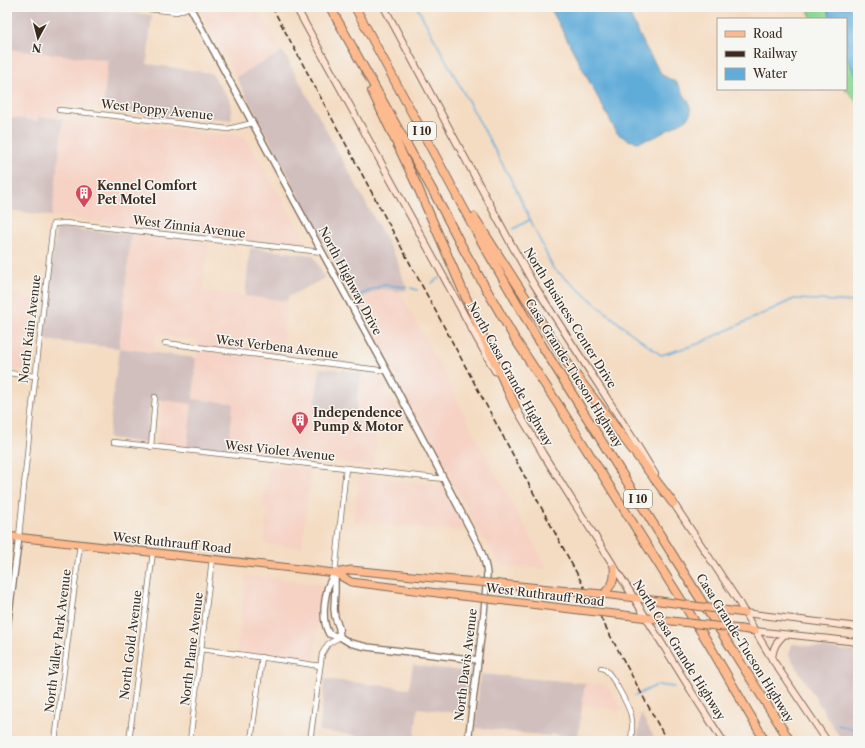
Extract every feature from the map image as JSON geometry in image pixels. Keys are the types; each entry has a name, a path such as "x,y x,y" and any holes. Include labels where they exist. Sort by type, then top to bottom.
{"highway":[{"name":"I 10","path":"330,7 436,195 465,252 515,339 561,409 707,641 765,741"},
{"name":"Casa Grande-Tucson Highway","path":"355,7 486,249 536,336 790,741"},
{"path":"354,50 374,98 425,204 515,406"},
{"path":"441,166 572,370 673,503"}],"main road":[{"name":"North Casa Grande Highway","path":"296,7 515,406 543,454 723,741"},
{"name":"North Business Center Drive","path":"384,7 510,242 534,283 673,503 738,601 755,631"},
{"name":"West Ruthrauff Road","path":"7,536 334,573 351,570 569,591 606,593 745,613"},
{"path":"606,593 612,584 614,567"},
{"name":"West Ruthrauff Road","path":"334,573 351,582 755,631"},
{"path":"745,613 858,627"},
{"path":"755,631 858,642"},
{"path":"755,631 827,741"},
{"path":"772,659 775,644 784,634"}],"street":[{"path":"129,7 177,12 190,7"},
{"name":"North Highway Drive","path":"190,7 387,371 479,546 487,567"},
{"name":"West Poppy Avenue","path":"59,110 228,128 253,123"},
{"name":"West Zinnia Avenue","path":"53,224 65,222 322,252"},
{"name":"North Kain Avenue","path":"7,628 19,537 53,224"},
{"name":"West Verbena Avenue","path":"165,343 387,371"},
{"path":"7,373 36,376"},
{"path":"151,447 155,397"},
{"name":"West Violet Avenue","path":"114,442 444,479"},
{"path":"340,637 339,628 334,613 336,590 334,573 346,468"},
{"name":"North Valley Park Avenue","path":"55,741 80,544"},
{"name":"North Gold Avenue","path":"129,741 153,552"},
{"name":"North Plane Avenue","path":"190,741 212,559"},
{"name":"North Davis Avenue","path":"468,741 484,613 487,567"},
{"path":"334,573 327,590 324,611 324,621 329,634 340,637 350,643 367,647 478,660"},
{"path":"310,741 322,654 326,646 340,637"},
{"path":"202,650 320,666"},
{"path":"251,741 262,657"},
{"path":"601,668 610,675 628,705 632,716 633,729 631,741"}],"shaded area":[{"path":"7,7 80,7 152,15 147,64 211,73 230,100 232,120 180,115 180,118 103,109 108,60 7,49"},
{"path":"199,7 256,7 283,51 236,77"},
{"path":"7,49 108,59 103,109 60,104 59,119 39,117 38,121 7,117"},
{"path":"283,51 397,260 407,290 399,291 380,289 355,302 236,77"},
{"path":"7,117 38,121 38,117 63,119 52,216 7,210"},
{"path":"63,119 245,136 310,248 52,216"},
{"path":"56,228 131,234 119,348 43,340"},
{"path":"131,234 209,243 203,291 287,301 280,363 320,368 314,412 355,417 361,372 378,374 407,423 378,420 374,467 229,449 233,403 193,399 198,340 174,338 164,334 156,337 153,343 155,352 119,348"},
{"path":"250,248 313,255 325,278 288,297 287,301 245,296"},
{"path":"380,289 399,291 448,381 474,434 548,569 504,566 481,536 355,302"},
{"path":"7,295 37,299 28,371 7,369"},
{"path":"119,348 196,358 193,399 233,403 229,449 187,447 192,404 151,399 146,443 108,438"},
{"path":"320,368 361,372 355,417 314,412"},
{"path":"162,400 192,404 187,447 157,444"},
{"path":"268,465 311,469 302,548 264,544 267,509 263,508"},
{"path":"359,475 442,486 466,531 396,526 354,521"},
{"path":"246,575 321,585 314,662 237,652"},
{"path":"792,644 858,652 858,741 842,741 789,655"},
{"path":"413,665 470,672 464,714 418,708 414,741 400,741 319,731 325,679 409,689"},
{"path":"480,674 585,683 578,737 551,734 550,736 476,728"},
{"path":"585,683 606,685 624,711 613,711 614,709 583,705"},
{"path":"641,714 656,741 637,741"}],"green space":[{"path":"807,7 858,7 858,104 846,90 847,18 812,18"}],"water":[{"path":"550,7 628,7 632,20 647,50 662,75 677,83 689,103 691,112 687,119 655,137 638,142 628,140 617,133"},
{"path":"827,7 858,7 858,80 847,59 847,18 831,18"}],"waterway":[{"path":"417,7 515,187 553,268 627,330 661,355 698,344 794,299 858,302"},
{"path":"514,229 529,220"},
{"path":"432,283 439,278"},
{"path":"360,295 383,285 406,287"},
{"path":"411,288 417,290"},
{"path":"635,696 657,685 674,687"},
{"path":"838,725 858,731"}],"railway":[{"path":"272,7 667,741"}],"place":[{"name":"Kennel Comfort Pet Motel","path":"84,208"},
{"name":"Independence Pump & Motor","path":"300,435"}]}
